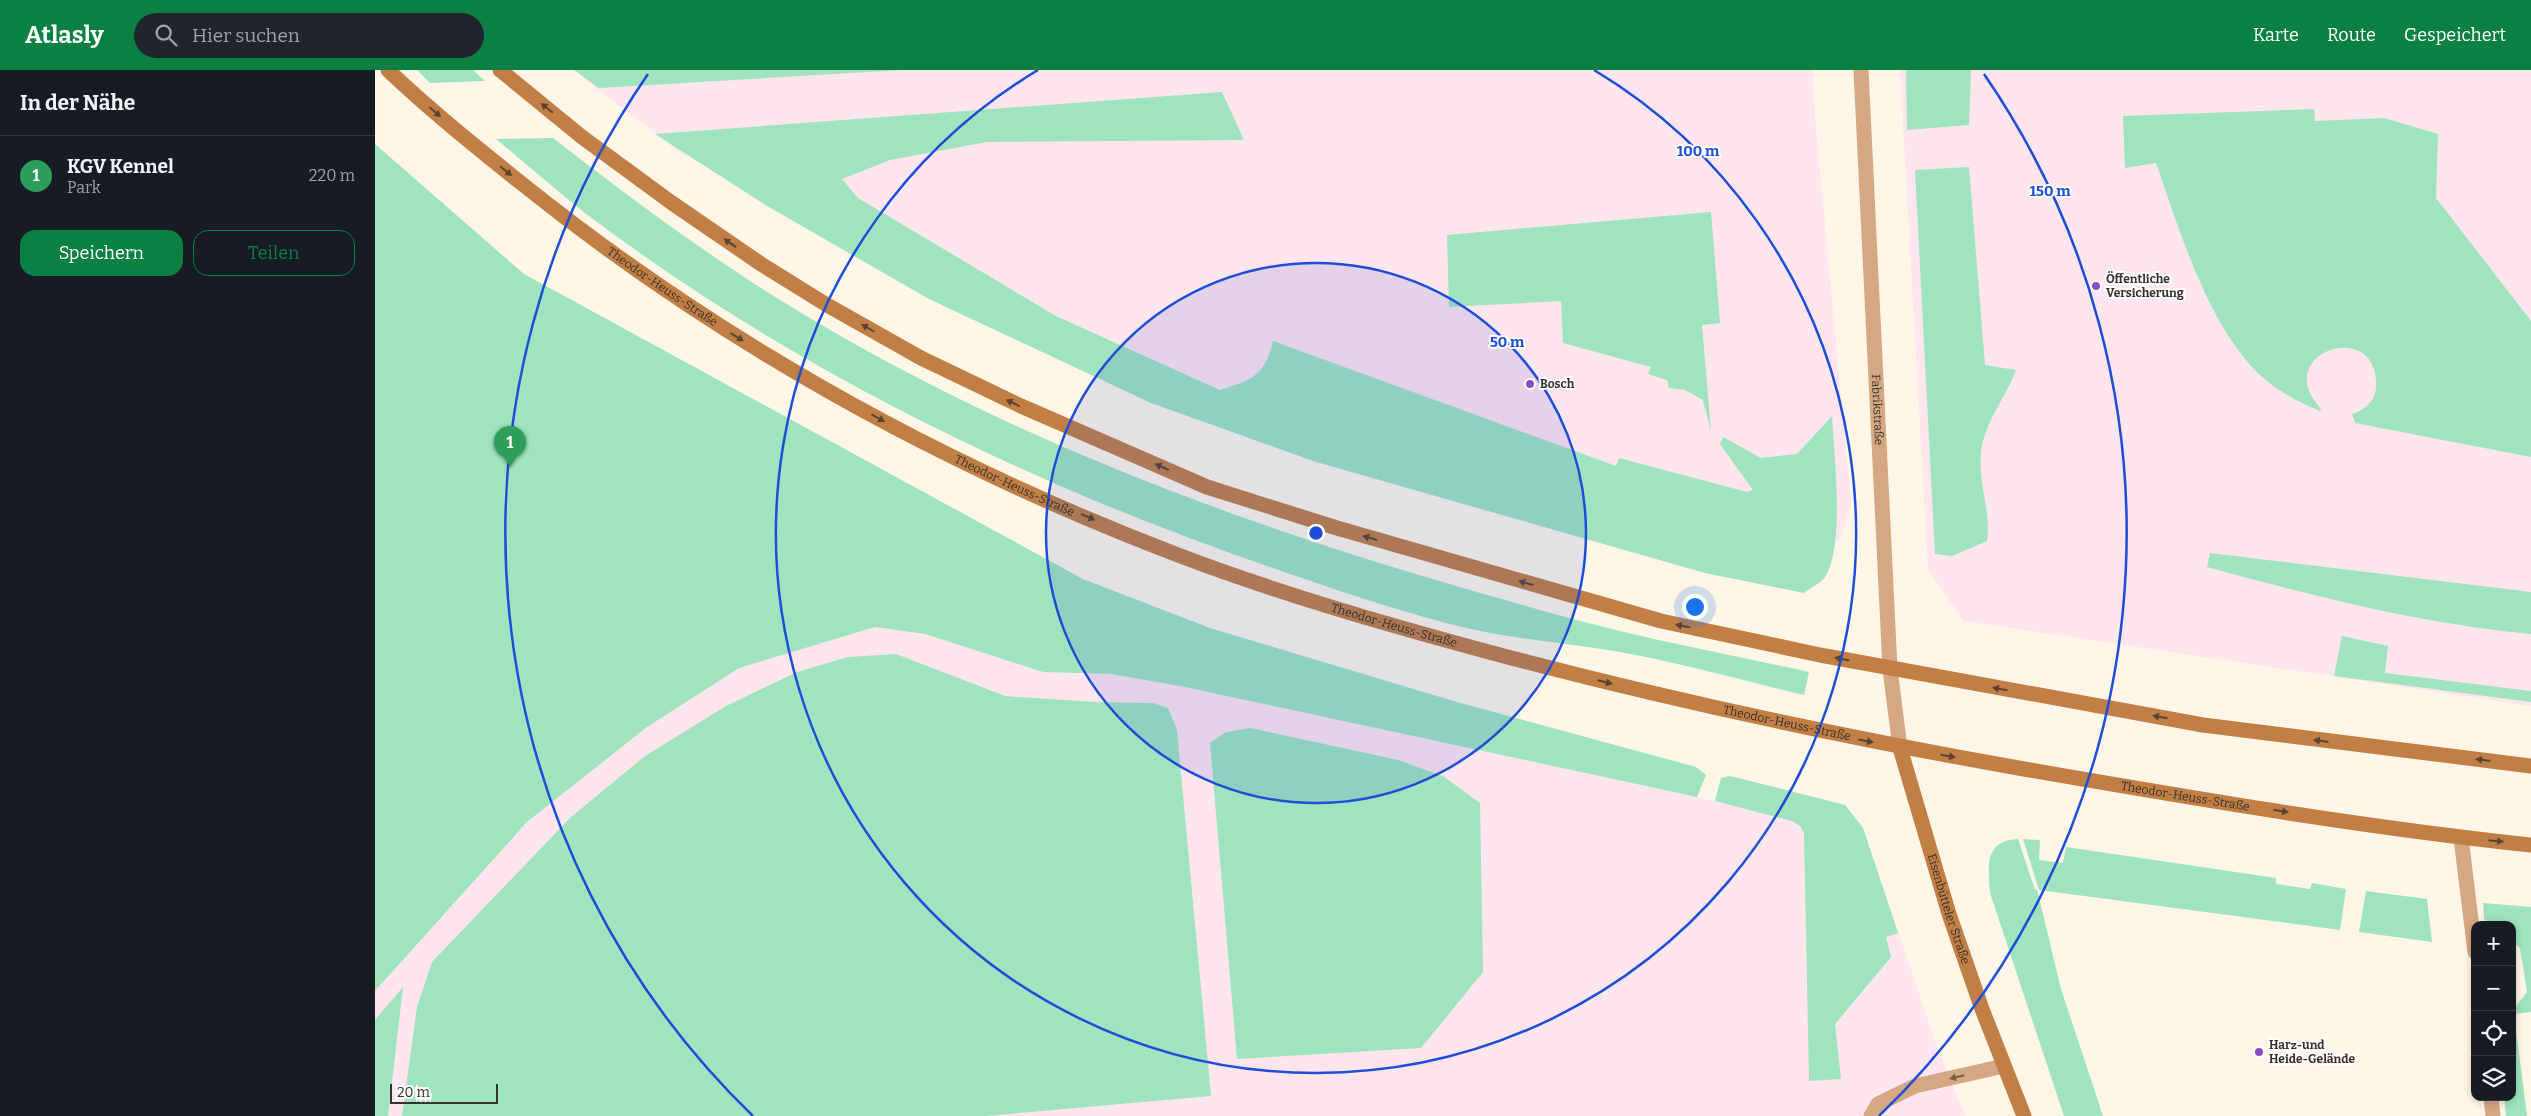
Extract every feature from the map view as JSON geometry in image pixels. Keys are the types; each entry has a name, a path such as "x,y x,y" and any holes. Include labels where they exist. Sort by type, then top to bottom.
{"main road":[{"name":"Theodor-Heuss-Straße","path":"388,70 468,140 583,232 709,320 795,372 991,475 1178,555 1309,599 1433,637 1674,699 1900,748 2191,798 2461,838 2531,844"},
{"path":"506,75 583,137 672,203 761,264 921,358 1021,406 1207,487 1337,528 1661,621 1890,669 2203,725 2531,766"},
{"name":"Eisenbütteler Straße","path":"1900,748 1949,914 1982,1009 2024,1116"}],"street":[{"name":"Fabrikstraße","path":"1861,70 1890,669 1900,748"},
{"path":"2461,838 2471,921"},
{"path":"1871,1116 1878,1104 1915,1086 2004,1066"},
{"path":"2491,1101 2493,1116"}],"shaded area":[{"path":"587,70 1813,70 1815,117 1851,504 1841,538 1807,555 1252,379 1220,390 1056,316 858,198 841,179 684,155 583,78"},
{"path":"1900,70 2531,70 2531,706 1964,621 1928,570"},
{"path":"875,627 925,634 1043,672 1111,674 1185,687 1715,801 1721,778 1730,776 1845,805 1863,828 1936,1044 1965,1116 375,1116 375,991 527,822 647,727 738,668"}],"green space":[{"path":"417,70 473,70 485,81 430,83"},
{"path":"574,70 903,70 599,88"},
{"path":"1906,70 1971,70 1969,125 1907,130"},
{"path":"1222,92 1244,140 987,142 890,160 842,179 858,198 1056,316 1220,390 1241,383 1255,375 1266,362 1273,341 1616,466 1619,458 1747,492 1753,490 1720,444 1723,437 1761,458 1797,454 1832,416 1837,523 1831,563 1825,577 1804,593 1705,573 1313,461 1151,403 929,299 767,206 655,134"},
{"path":"2314,109 2315,121 2384,118 2438,134 2436,198 2531,321 2531,457 2355,423 2352,414 2369,404 2374,396 2376,387 2373,365 2362,352 2346,348 2330,350 2316,358 2308,372 2308,389 2321,409 2320,411 2292,398 2273,386 2247,361 2229,337 2213,309 2199,280 2175,219 2156,163 2125,168 2123,116"},
{"path":"553,138 661,219 772,295 849,341 928,383 1008,422 1172,491 1341,551 1596,625 1809,672 1804,695 1662,660 1490,633 1450,624 1403,611 1264,565 1085,497 910,415 825,370 743,321 662,269 585,213 496,139"},
{"path":"375,144 524,274 1083,579 1210,628 1457,702 1696,767 1706,775 1697,797 1185,687 1111,674 1043,672 925,634 875,627 739,668 647,727 527,822 375,991"},
{"path":"1969,167 1985,365 2016,370 1991,420 1981,452 1981,475 1988,530 1987,541 1952,556 1935,554 1915,170"},
{"path":"1711,212 1720,323 1702,325 1711,431 1703,400 1685,390 1669,388 1667,380 1648,374 1651,367 1563,343 1561,301 1449,307 1447,235"},
{"path":"2210,553 2531,592 2531,634 2408,616 2287,588 2207,567"},
{"path":"2342,636 2388,646 2385,673 2531,691 2531,702 2334,676"},
{"path":"896,654 1005,696 1094,702 1153,703 1168,708 1177,730 1211,1096 986,1116 402,1116 417,1007 432,962 570,818 645,756 726,706 797,672 848,657"},
{"path":"1251,728 1398,760 1443,776 1480,803 1483,972 1421,1048 1237,1059 1210,743 1226,732"},
{"path":"1730,776 1845,805 1863,828 1898,933 1886,937 1891,957 1835,1024 1841,1079 1809,1081 1804,833 1800,826 1792,821 1715,801 1721,778"},
{"path":"2018,839 2035,890 2037,889 2061,989 2103,1116 2064,1116 1990,893 1989,865 1994,850 1999,844"},
{"path":"2023,839 2040,840 2039,860 2063,863 2066,847 2276,878 2276,884 2310,889 2312,883 2346,889 2340,930 2039,890"},
{"path":"2366,891 2427,899 2432,942 2359,932"},
{"path":"2483,903 2531,907 2531,1012 2516,1014 2516,1006 2527,992 2520,948 2516,945 2516,921 2486,921 2484,919"},
{"path":"403,987 388,1116 375,1116 375,1020"},
{"path":"2516,1030 2527,1116 2506,1116 2504,1101 2516,1101"}],"place":[{"name":"Öffentliche Versicherung","path":"2096,286"},
{"name":"Bosch","path":"1530,384"},
{"name":"KGV Kennel","path":"510,467"},
{"name":"Harz-und Heide-Gelände","path":"2259,1052"}]}
